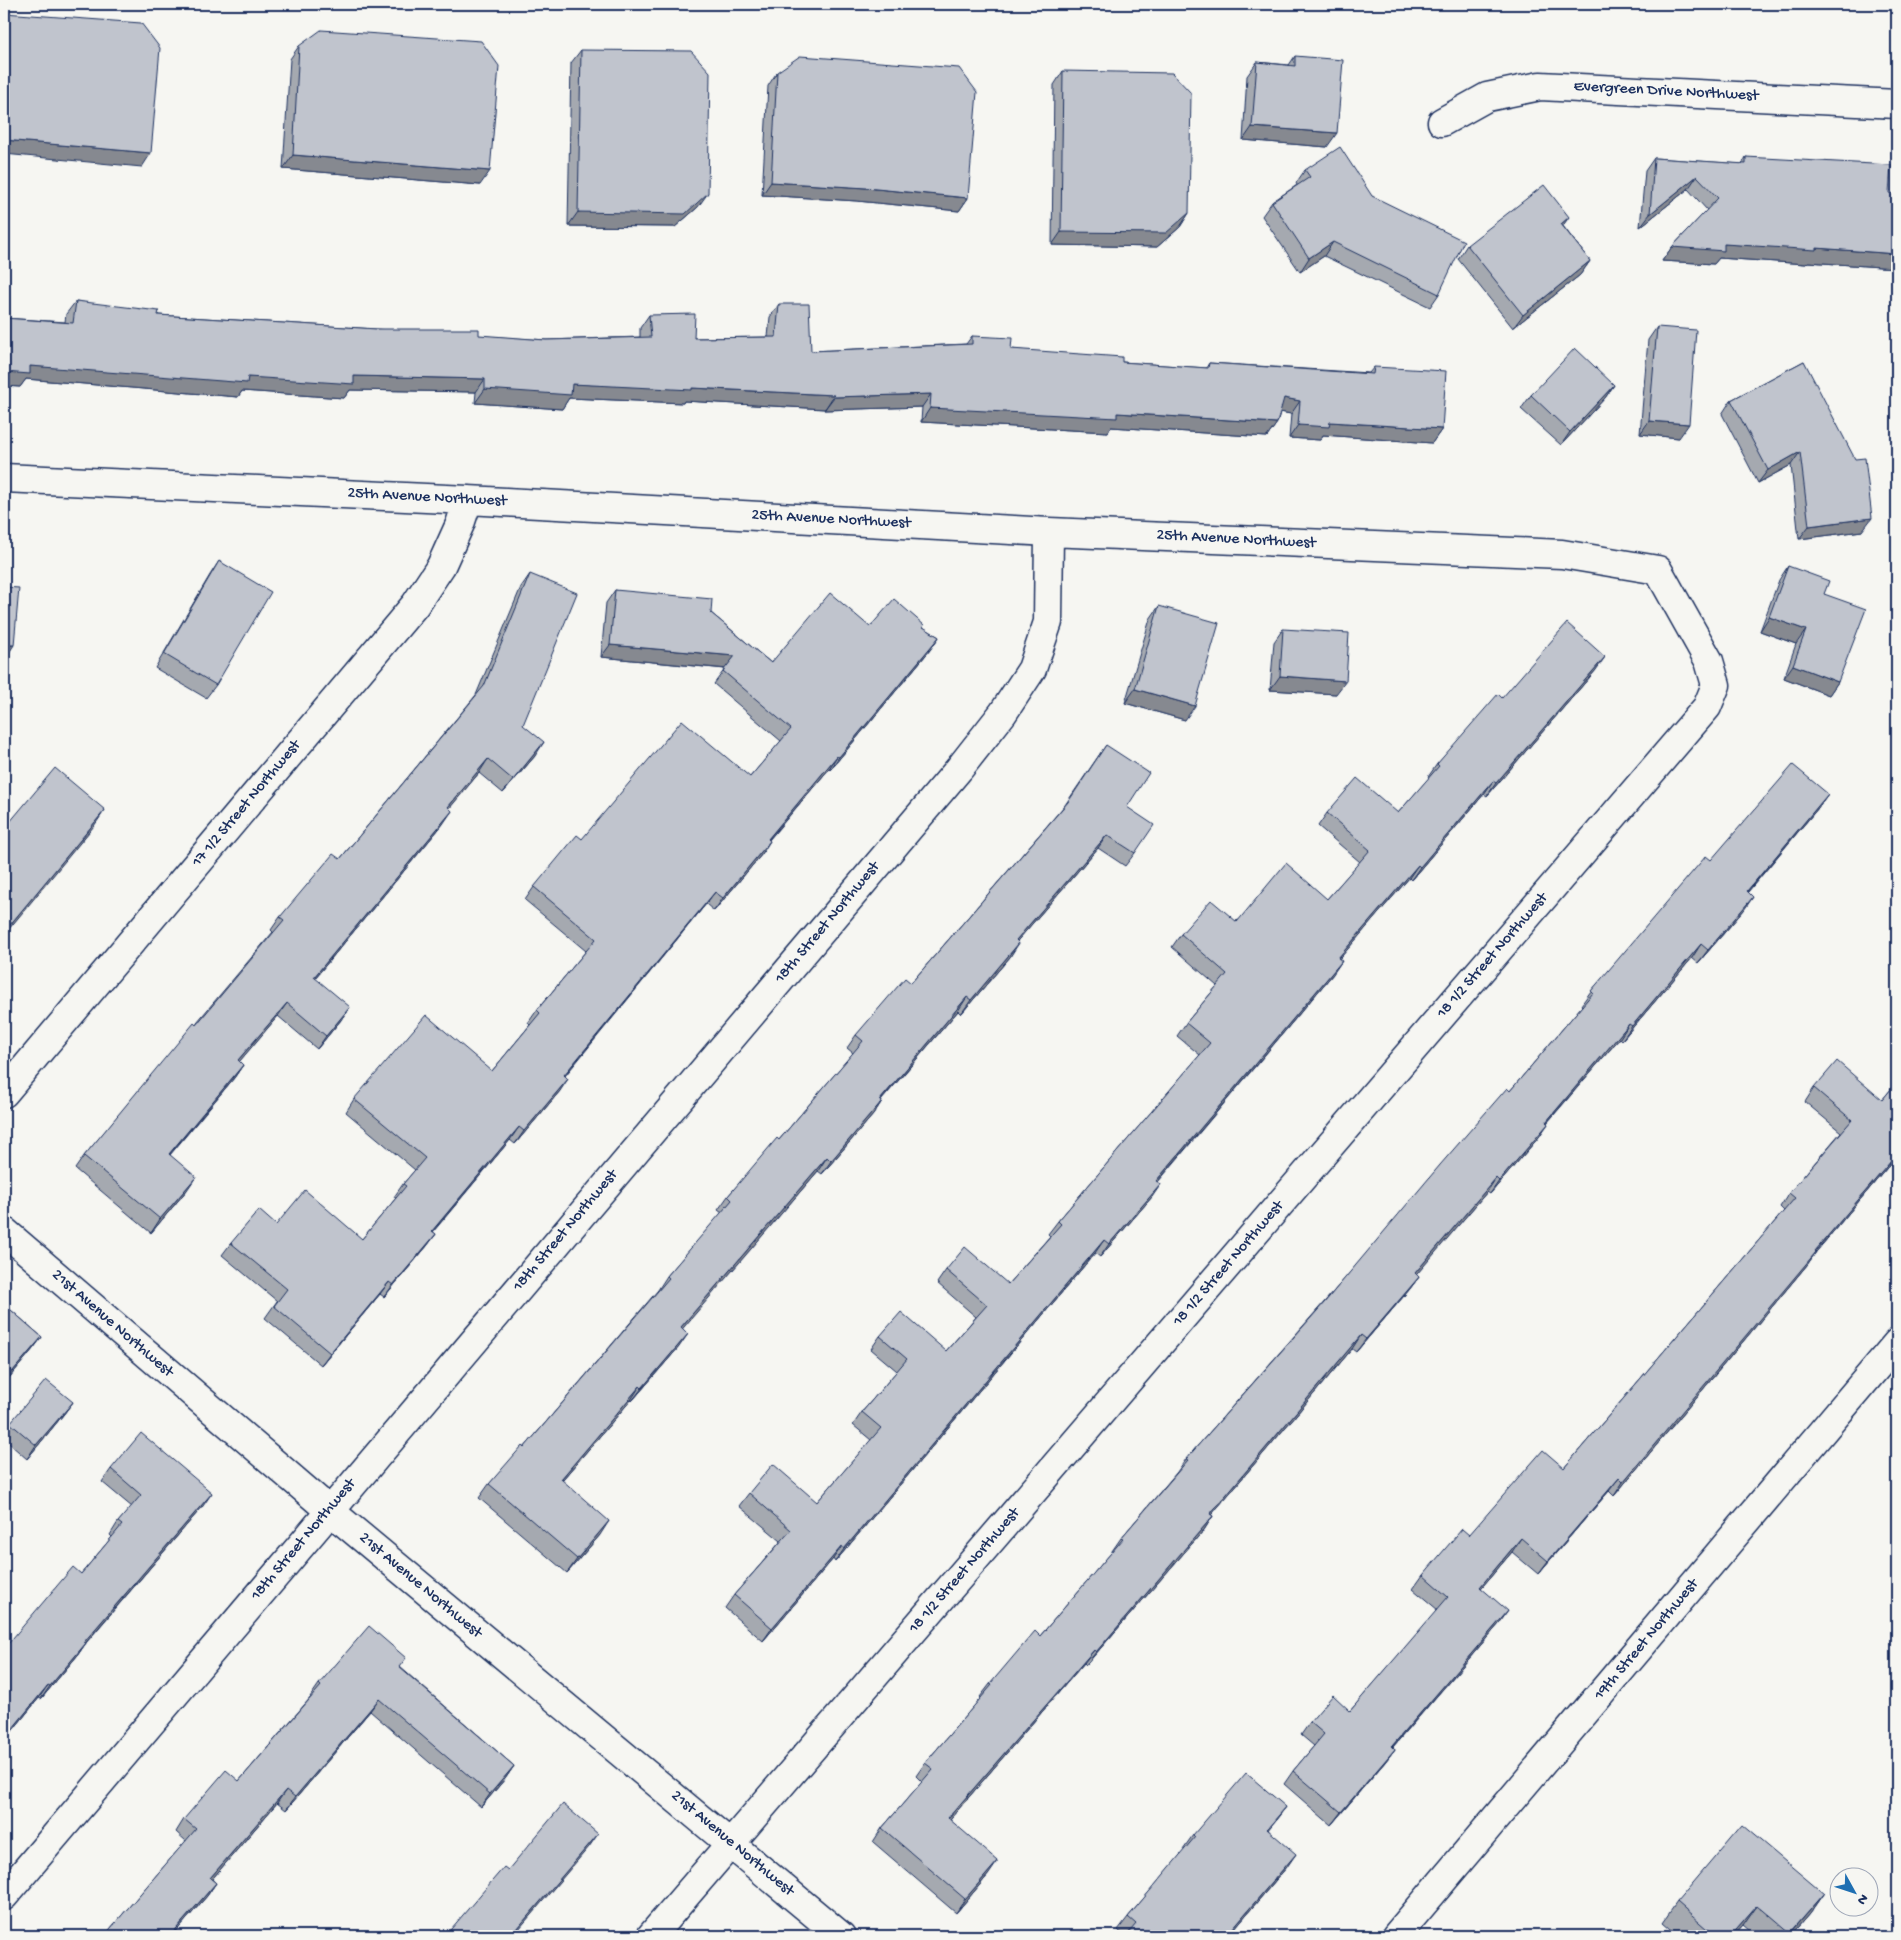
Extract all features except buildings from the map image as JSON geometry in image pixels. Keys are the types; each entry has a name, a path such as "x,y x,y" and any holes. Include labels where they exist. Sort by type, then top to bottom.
{"street":[{"name":"Evergreen Drive Northwest","path":"1442,122 1487,97 1540,86 1897,104"},
{"name":"25th Avenue Northwest","path":"4,478 468,500 1049,532 1562,554 1658,570"},
{"name":"17 1/2 Street Northwest","path":"4,1093 415,605 441,566 460,524 468,500"},
{"name":"18th Street Northwest","path":"4,1896 329,1510 946,784 1003,713 1032,669 1048,622 1049,532"},
{"name":"18 1/2 Street Northwest","path":"651,1936 1707,707 1716,685 1709,661 1658,570"},
{"name":"21st Avenue Northwest","path":"4,1231 329,1510 841,1936"},
{"name":"19th Street Northwest","path":"1396,1936 1897,1343"}]}
